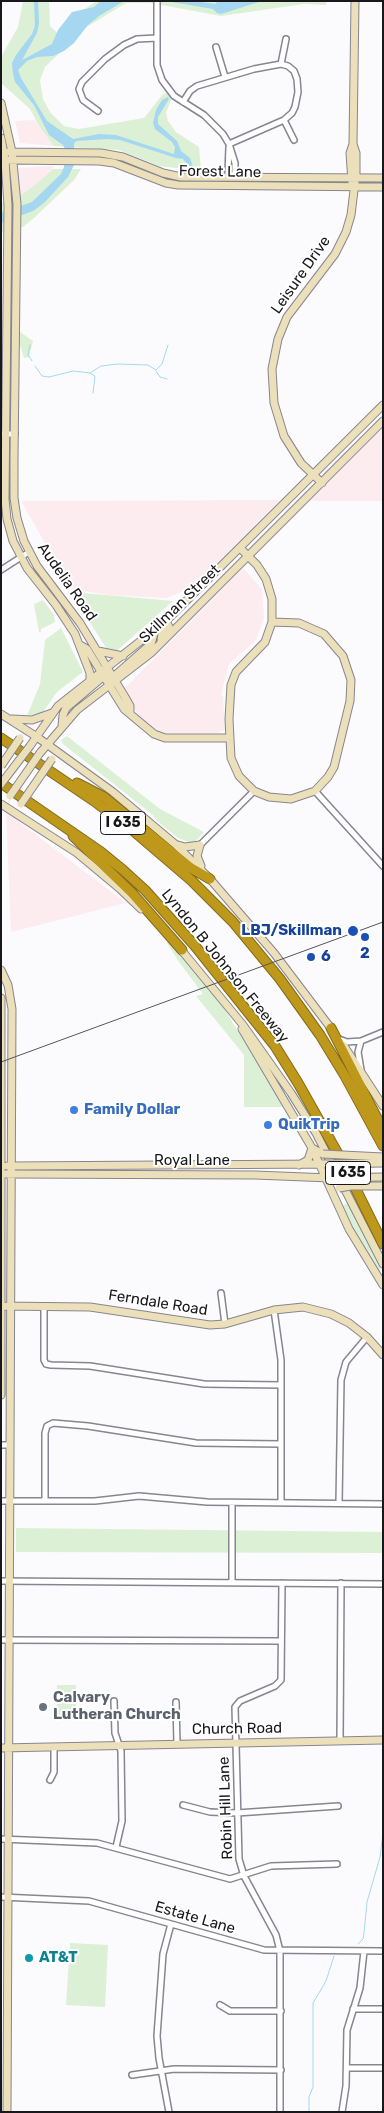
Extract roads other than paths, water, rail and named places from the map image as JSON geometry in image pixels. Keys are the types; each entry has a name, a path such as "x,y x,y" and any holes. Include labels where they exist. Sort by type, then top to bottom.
{"highway":[{"name":"Lyndon B Johnson Freeway","path":"1,738 136,832 191,880 233,922 280,979 320,1036 345,1076 383,1146"},
{"path":"44,767 104,797 192,868 210,879"},
{"name":"Lyndon B Johnson Freeway","path":"1,783 102,852 145,890 195,946 275,1046 342,1161 383,1244"},
{"path":"66,828 78,843 112,872 139,900 182,950"},
{"path":"331,1028 383,1130"}],"main road":[{"name":"Leisure Drive","path":"322,483 294,454 280,426 272,390 272,369 278,338 287,317 331,260 343,239 351,215 354,187 350,153 353,144 355,1"},
{"name":"Audelia Road","path":"1,103 14,160 17,204 14,434 14,498 17,518 29,552 37,566 73,613 98,651 104,673 112,681"},
{"name":"Audelia Road","path":"1,138 8,206 3,434 8,522 21,558 67,620 80,645 87,649 112,681"},
{"name":"Forest Lane","path":"3,151 91,153 124,157 163,173 181,177 383,178"},
{"name":"Forest Lane","path":"3,160 114,163 172,185 383,187"},
{"path":"141,173 144,171 158,175 163,173"},
{"path":"231,177 231,186"},
{"name":"Skillman Street","path":"1,783 66,698 90,680 104,673 166,621 383,405"},
{"name":"Skillman Street","path":"2,806 47,744 77,710 161,642 383,421"},
{"path":"5,484 10,495 14,498"},
{"path":"240,548 264,574 272,599 272,622 265,642 233,677 230,691 229,738 231,758 239,776 254,790 279,799 301,797 315,790 328,777 336,761 350,701 350,674 346,661 338,648 319,631 299,623 272,622"},
{"path":"67,620 73,613"},
{"path":"161,642 162,634 169,627 166,621"},
{"path":"155,630 151,644 112,681 124,709 146,729 165,738 229,738"},
{"path":"80,645 90,673 90,680"},
{"path":"98,651 123,656"},
{"path":"62,726 63,715 71,703 104,673"},
{"path":"12,720 25,721 53,713"},
{"path":"1,714 37,737 113,792 175,844 210,879 274,953 339,1039 383,1106"},
{"path":"1,766 20,738 20,732 12,720"},
{"path":"32,824 22,811 21,804 52,759 69,760"},
{"path":"2,806 77,853 96,868 182,950 268,1058 316,1133 383,1264"},
{"path":"175,844 185,848 200,845 198,851 199,862 210,879"},
{"path":"1,970 10,997 12,1044 10,1445 5,1581 5,2107"},
{"path":"1,998 1,1395"},
{"path":"230,1010 322,1165 333,1195 349,1229 383,1284"},
{"path":"2,1079 12,1080"},
{"path":"312,1148 323,1154 383,1157"},
{"path":"298,1165 308,1160 312,1148"},
{"name":"Royal Lane","path":"2,1166 383,1164"},
{"path":"83,1166 84,1174"},
{"path":"112,1174 113,1166"},
{"path":"250,1166 250,1174"},
{"name":"Royal Lane","path":"2,1174 250,1174 328,1178 383,1177"},
{"path":"333,1195 339,1188 383,1186"},
{"name":"Ferndale Road","path":"1,1306 90,1307 200,1324 225,1324 274,1310 303,1307 320,1310 341,1318 367,1337 383,1355"},
{"name":"Church Road","path":"5,1748 383,1740"}],"street":[{"path":"157,4 157,65 162,80 170,92 211,121 229,144 228,173 231,177"},
{"path":"98,111 83,100 79,89 82,82 105,59 124,45 137,39 157,38"},
{"path":"281,64 286,39"},
{"path":"216,47 225,78"},
{"path":"183,102 190,91 197,86 225,78 281,64 288,66 294,71 298,86 295,108 284,120 229,144"},
{"path":"284,120 294,140"},
{"path":"3,434 14,434"},
{"path":"1,570 29,552"},
{"path":"200,845 254,790"},
{"path":"315,790 383,866"},
{"path":"339,1039 347,1042 361,1041 383,1032"},
{"path":"361,1041 358,1052 362,1072"},
{"path":"2,1047 12,1044"},
{"path":"1,1250 10,1250"},
{"path":"221,1293 225,1324"},
{"path":"44,1306 44,1360 46,1364 90,1366 204,1384 281,1386"},
{"path":"274,1310 281,1351 281,1503"},
{"path":"339,1503 341,1380 346,1362 352,1352 367,1337"},
{"path":"45,1501 45,1433 47,1426 53,1423 88,1426 196,1444 281,1444"},
{"path":"1,1445 10,1445"},
{"path":"1,1501 95,1501 139,1496 232,1503 383,1504"},
{"path":"232,1503 232,1582"},
{"path":"5,1581 383,1584"},
{"name":"Robin Hill Lane","path":"280,2112 280,1951 276,1935 244,1876 239,1859 236,1743 237,1704 275,1686 281,1680 282,1583"},
{"path":"340,1741 341,1583"},
{"path":"5,1640 281,1641"},
{"path":"114,1701 116,1733 120,1746 122,1821 116,1847"},
{"path":"176,1702 177,1744"},
{"path":"50,1780 54,1772 54,1747"},
{"path":"183,1805 210,1812 238,1813 338,1806"},
{"path":"5,1840 84,1841 116,1847 225,1878 244,1876 271,1866 337,1864"},
{"name":"Estate Lane","path":"4,1897 89,1901 256,1948 280,1951 383,1950"},
{"path":"169,2112 158,2046 158,2023 164,1954 171,1924"},
{"path":"342,2112 346,2086 347,2030 360,1988 364,1951"},
{"path":"220,2005 230,2011 281,2011"},
{"path":"353,2009 383,2009"},
{"path":"347,2068 383,2068"},
{"path":"132,2075 162,2069 281,2070"}],"water":[{"path":"34,1 38,1 39,23 37,33 22,60 52,44 58,30 72,12 94,7 101,1 124,1 88,25 74,43 64,51 53,56 37,57 27,61 18,70 47,121 73,139 99,134 116,135 174,154 175,147 172,142 155,129 153,123 156,110 162,100 168,97 169,99 158,117 158,124 177,141 181,151 190,158 193,167 189,166 183,159 120,140 76,141 74,144 74,165 68,177 44,203 33,211 1,223 1,213 32,202 61,174 64,167 65,149 63,145 49,135 34,105 15,82 13,74 12,63 32,34 35,26"},
{"path":"166,1 195,1 215,4 218,1 262,1 221,14 213,9"}],"waterway":[{"path":"30,345 28,355 32,361"},
{"path":"90,373 101,366 118,364 148,365 156,370 162,364 168,345"},
{"path":"35,366 42,376 49,377 73,371 90,373 95,376 93,393"},
{"path":"156,371 160,377 167,379"},
{"path":"358,1944 363,1939 367,1902 380,1857 383,1833"},
{"path":"309,2112 309,2097 313,2087 313,2003 326,1981 334,1956"}],"tram line":[{"path":"1,1062 383,922"}],"place":[{"name":"LBJ/Skillman","path":"353,931"},
{"name":"2","path":"365,937"},
{"name":"6","path":"311,957"},
{"name":"Family Dollar","path":"74,1110"},
{"name":"QuikTrip","path":"268,1125"},
{"name":"Calvary Lutheran Church","path":"43,1707"},
{"name":"AT&T","path":"29,1958"}]}
